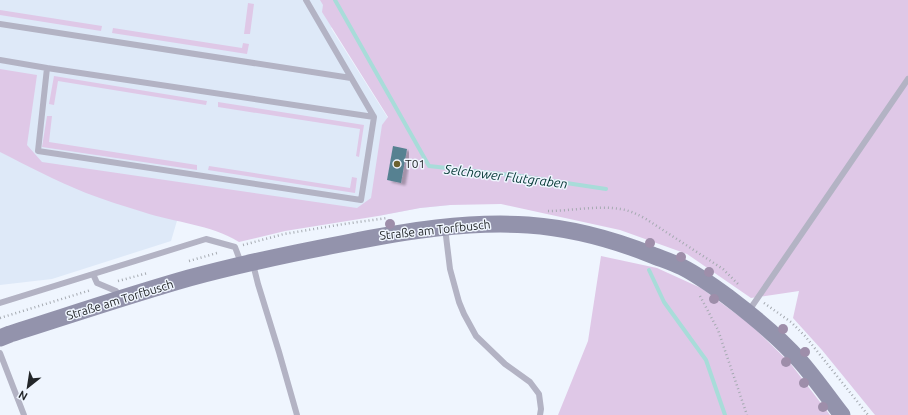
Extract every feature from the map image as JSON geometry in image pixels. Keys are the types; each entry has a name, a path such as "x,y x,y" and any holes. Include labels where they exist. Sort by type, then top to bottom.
{"street":[{"name":"Straße am Torfbusch","path":"0,338 188,278 247,263 309,250 372,238 445,227 494,224 552,227 576,231 636,249 682,267 709,283 748,312 776,337 800,361 842,415"}],"lane":[{"path":"47,68 38,151 361,200 374,117 306,0"},
{"path":"0,24 351,78"},
{"path":"0,60 374,117"},
{"path":"748,312 908,79"},
{"path":"445,227 450,269 459,302 464,314 476,336 505,364 530,382 539,394 541,409 540,415"},
{"path":"0,303 206,239 235,248 247,263 260,291 297,415"},
{"path":"93,274 97,282 116,291 121,299"},
{"path":"0,353 24,415"}],"path":[{"path":"698,291 718,330 746,415"}],"shaded area":[{"path":"0,0 366,0 331,28 422,172 450,205 420,208 378,216 179,214 171,241 52,279 0,285"},
{"path":"320,0 908,0 908,415 875,415 822,350 793,318 799,291 751,298 687,254 620,230 501,204 450,205 420,208 285,231 239,242 205,227 155,216 93,196 0,152 0,69 37,75 27,145 42,162 357,208 371,198 382,125 388,117 322,12 323,5"},
{"path":"248,3 254,4 250,34 244,34"},
{"path":"0,10 102,26 101,31 0,15"},
{"path":"113,28 242,48 243,43 249,44 247,54 112,33"},
{"path":"54,76 207,101 206,105 58,81 54,105 49,104"},
{"path":"218,102 364,125 359,157 356,156 360,129 218,107"},
{"path":"47,116 52,116 49,142 197,165 197,170 42,147"},
{"path":"209,166 350,188 352,177 357,178 355,193 208,170"},
{"path":"601,256 657,268 701,288 750,324 790,363 830,415 558,415 588,341"}],"building":[{"name":"T01","path":"393,146 407,149 401,183 387,180"}],"waterway":[{"name":"Selchower Flutgraben","path":"335,0 429,166 520,176 606,189"},
{"name":"Selchower Flutgraben","path":"649,270 664,302 706,360 725,415"}],"place":[{"name":"T01","path":"397,164"}]}
